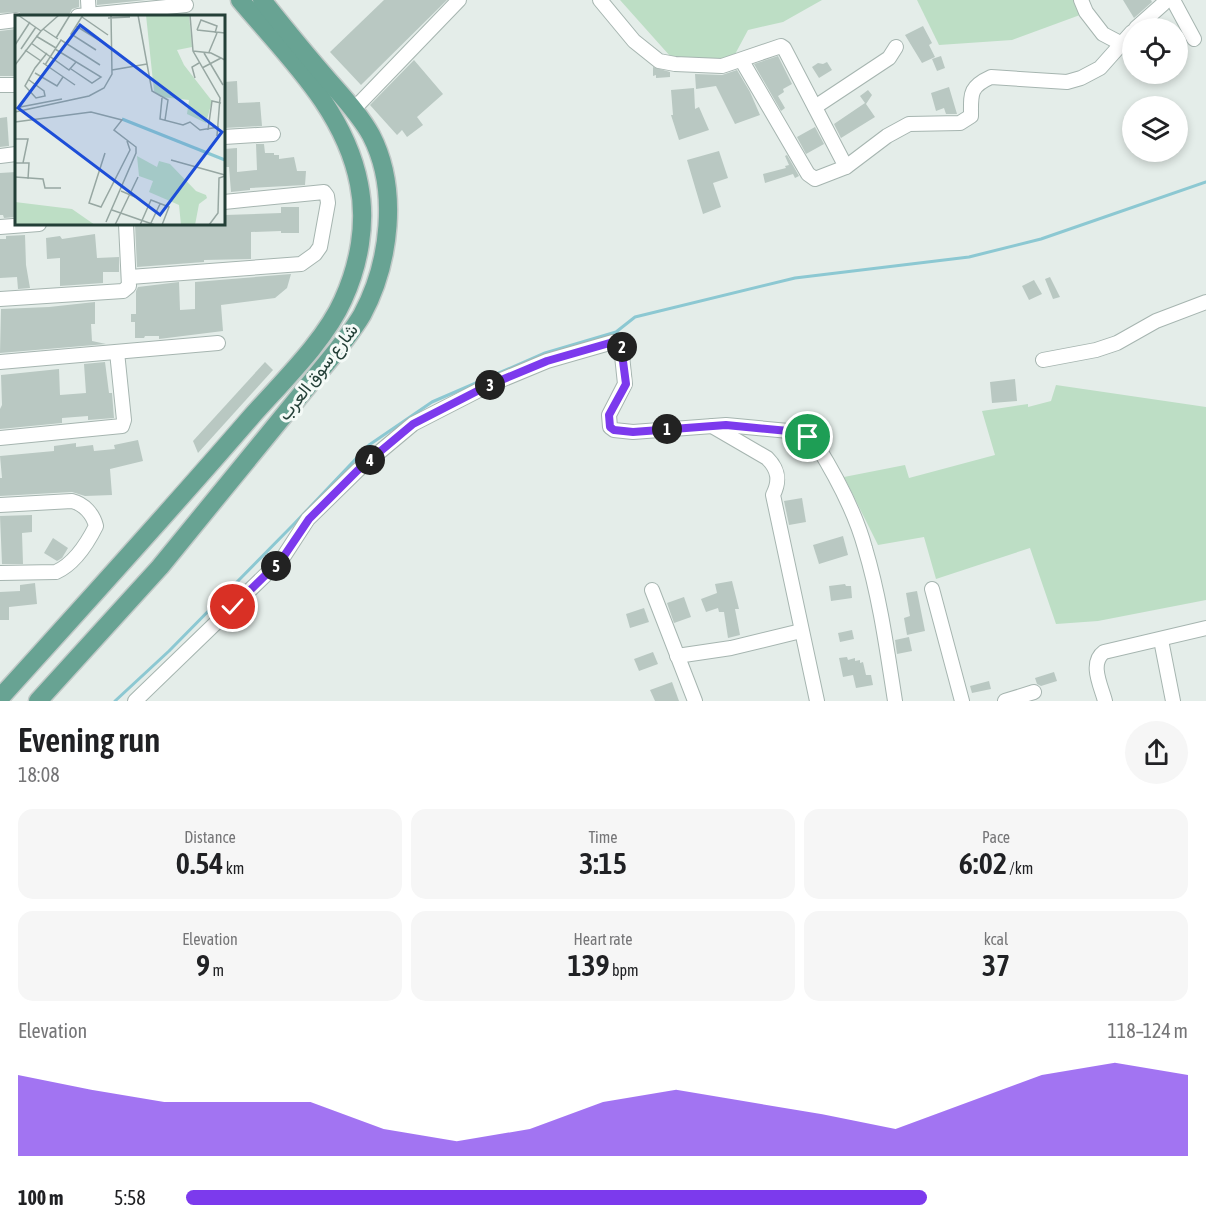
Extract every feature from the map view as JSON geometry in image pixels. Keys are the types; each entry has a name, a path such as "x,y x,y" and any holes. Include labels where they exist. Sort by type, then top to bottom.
{"main road":[{"path":"0,698 222,451 321,336 343,301 357,262 362,228 360,186 350,148 335,118 314,88 240,0"},
{"name":"شارع سوق العرب","path":"38,701 160,567 338,349 361,316 377,282 387,241 387,203 382,169 371,135 262,0"}],"street":[{"path":"88,0 89,15"},
{"path":"353,110 459,0"},
{"path":"600,0 634,41 659,61 722,66 781,46 784,48 846,167"},
{"path":"742,61 808,174 815,179 846,167 887,136 909,124 960,123 968,120 971,116 973,90 980,82 991,77 1067,82 1100,68 1122,44 1103,34 1086,12 1081,0"},
{"path":"1147,18 1163,4 1164,0"},
{"path":"1173,0 1194,39"},
{"path":"98,15 186,5"},
{"path":"0,22 15,20"},
{"path":"815,107 889,57 896,47"},
{"path":"0,86 15,85"},
{"path":"225,137 273,134"},
{"path":"0,156 15,154"},
{"path":"130,277 265,266 295,266 306,261 320,247 328,203 324,192 225,202"},
{"path":"0,227 26,225"},
{"path":"0,299 123,291 129,286 130,277 126,225"},
{"path":"1043,360 1096,350 1117,343 1156,321 1206,302"},
{"path":"135,701 282,559 309,519 358,470 413,424 487,386 547,361 613,342 618,342 622,349 626,384 609,415 610,427 614,430 633,432 726,425 799,432 816,444 852,511 865,547 880,606 895,701"},
{"path":"0,362 218,343"},
{"path":"0,438 122,426 124,420 117,352"},
{"path":"712,426 767,458 777,473 778,485 773,495 817,701"},
{"path":"0,505 72,501 80,503 96,526 82,550 63,569 56,572 0,573"},
{"path":"932,589 962,701"},
{"path":"652,590 695,701"},
{"path":"1105,701 1096,663 1098,657 1104,652 1206,628"},
{"path":"677,656 731,648 801,631"},
{"path":"1161,640 1173,701"},
{"path":"1005,701 1034,692"}],"green space":[{"path":"620,0 822,0 783,22 748,30 733,58 721,62 670,56"},
{"path":"917,0 1074,0 1080,15 1012,40 939,45"},
{"path":"1056,385 1206,407 1206,600 1098,621 1056,624 1030,548 936,579 924,537 878,545 844,477 905,465 909,478 995,455 982,411 1028,404 1028,407 1051,401"}],"building":[{"path":"0,0 79,0 79,7 72,9 69,15 0,13"},
{"path":"97,0 146,0 97,5"},
{"path":"384,0 447,0 361,85 330,52"},
{"path":"1123,0 1151,0 1152,2 1134,18"},
{"path":"923,26 932,43 929,45 935,57 922,63 905,35"},
{"path":"15,29 15,76 0,76 0,31"},
{"path":"778,56 792,84 783,89 784,92 778,96 785,108 781,111 754,64"},
{"path":"941,56 945,68 937,71 932,59"},
{"path":"414,60 443,94 417,117 423,125 407,137 402,130 397,135 370,105"},
{"path":"827,62 832,70 819,78 812,67 818,63"},
{"path":"653,67 670,72 670,77 656,78 656,75 653,76"},
{"path":"737,70 760,115 735,124 716,86 696,89 695,74 722,75"},
{"path":"237,81 238,103 260,102 262,126 225,128 225,82"},
{"path":"949,87 957,114 946,114 944,108 936,111 931,93"},
{"path":"694,88 695,109 699,107 709,130 679,140 671,115 673,115 671,90"},
{"path":"868,90 872,95 866,104 875,117 841,138 834,124 865,103 860,96"},
{"path":"7,117 9,146 0,147 0,118"},
{"path":"815,127 824,144 806,154 797,137"},
{"path":"256,144 264,144 265,153 279,155 279,159 294,157 297,171 306,171 305,185 250,188 250,190 231,192 229,167 225,167 225,149 237,148 237,172 257,170"},
{"path":"719,151 728,178 713,183 721,207 703,214 687,160"},
{"path":"787,155 799,176 795,178 793,174 765,183 763,174 786,168 785,166 789,165 785,156"},
{"path":"15,172 15,217 4,218 0,215 0,173"},
{"path":"281,207 299,207 299,233 251,232 251,259 204,260 204,262 137,267 135,225 225,225 225,215 281,213"},
{"path":"95,234 97,258 119,257 119,272 103,272 103,283 60,286 60,258 47,259 46,238 60,236 62,239"},
{"path":"25,235 26,265 30,288 18,289 17,277 0,278 0,239 6,239 6,236"},
{"path":"291,274 287,288 275,298 221,305 223,331 159,339 159,336 135,338 135,322 131,322 131,314 136,314 138,287 179,282 180,310 195,309 195,282"},
{"path":"1050,277 1060,297 1053,299 1045,279"},
{"path":"1034,280 1042,294 1029,300 1022,286"},
{"path":"95,302 95,324 91,324 92,341 106,344 0,353 1,309"},
{"path":"105,362 109,393 112,393 114,418 88,420 88,416 62,418 62,423 0,429 1,375 59,369 60,395 86,393 84,364"},
{"path":"265,362 273,370 198,453 193,441"},
{"path":"1015,379 1017,401 992,403 990,382"},
{"path":"138,440 143,461 110,469 112,495 85,496 72,492 0,496 0,478 2,478 0,456 54,451 54,446 76,443 76,447 93,445 94,451 115,449 114,445"},
{"path":"802,498 806,522 789,525 784,501"},
{"path":"32,515 32,532 22,533 23,564 2,564 0,516"},
{"path":"843,536 848,555 819,564 813,545"},
{"path":"53,538 68,548 62,558 57,561 44,553"},
{"path":"732,581 739,609 735,609 740,635 728,638 724,612 719,612 718,608 706,612 701,599 717,593 715,584"},
{"path":"35,583 37,604 9,607 9,620 0,620 0,592 20,591 20,585"},
{"path":"845,584 851,586 852,598 831,601 829,586"},
{"path":"917,591 925,631 907,635 904,618 910,616 906,593"},
{"path":"684,597 691,617 674,623 667,603"},
{"path":"644,608 649,622 630,628 626,614"},
{"path":"852,630 854,639 840,642 838,633"},
{"path":"909,637 912,651 897,654 895,640"},
{"path":"653,652 658,664 639,671 634,659"},
{"path":"847,657 848,660 855,658 855,661 863,662 866,675 871,675 873,685 856,688 853,675 843,677 839,658"},
{"path":"1054,672 1057,681 1041,686 1037,684 1035,678"},
{"path":"989,681 991,689 972,693 970,686"},
{"path":"672,682 679,701 655,701 650,690"}],"waterway":[{"path":"115,701 169,651 369,445 432,402 545,353 616,332 635,317 795,278 969,257 1041,239 1206,182"}],"route":[{"path":"233,607 282,559 309,519 358,470 413,424 487,386 547,361 618,342 622,349 626,384 609,415 610,427 614,430 633,432 726,425 799,432 808,437"}]}
